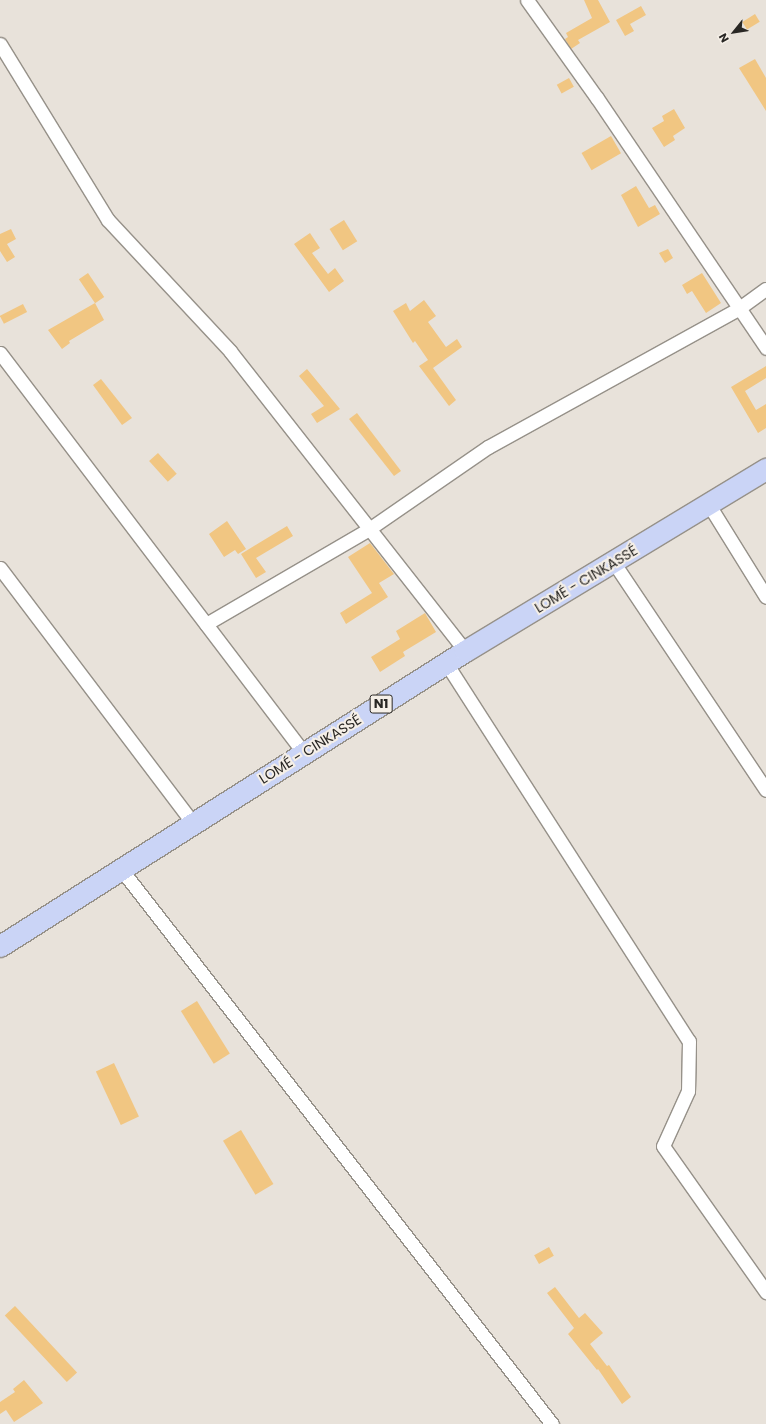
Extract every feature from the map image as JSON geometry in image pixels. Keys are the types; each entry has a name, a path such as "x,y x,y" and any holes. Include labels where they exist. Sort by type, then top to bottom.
{"highway":[{"name":"LOMÉ - CINKASSÉ","path":"0,946 465,651 614,563 766,469"}],"street":[{"path":"527,0 597,98 766,348"},
{"path":"0,44 108,220 230,351 465,651"},
{"path":"206,624 369,529 488,447 738,308 766,289"},
{"path":"0,353 304,752"},
{"path":"709,504 766,597"},
{"path":"614,563 766,790"},
{"path":"0,568 193,823"},
{"path":"446,663 689,1041 688,1091 663,1146 766,1292"},
{"path":"121,869 552,1424"}],"building":[{"path":"584,0 598,0 610,22 578,40 580,43 571,49 565,39 568,37 566,33 592,18"},
{"path":"641,6 646,15 630,24 634,31 625,36 616,20"},
{"path":"755,14 760,22 747,30 742,22"},
{"path":"755,59 766,78 766,111 739,68"},
{"path":"569,78 574,87 562,94 557,85"},
{"path":"674,109 685,128 673,136 675,140 664,147 652,128 664,121 662,116"},
{"path":"611,136 621,153 592,170 582,153"},
{"path":"636,186 649,208 655,205 660,214 638,227 621,195"},
{"path":"344,220 357,241 343,250 330,229"},
{"path":"11,229 16,239 7,244 15,257 7,262 0,251 0,234"},
{"path":"310,233 320,248 312,253 328,274 335,268 344,281 329,292 294,244"},
{"path":"668,249 673,258 665,263 659,253"},
{"path":"88,273 104,297 95,303 79,279"},
{"path":"702,273 721,303 706,313 692,291 687,294 682,285"},
{"path":"424,300 436,316 428,322 446,347 457,339 462,347 433,368 456,400 449,406 419,366 428,360 415,341 413,343 393,311 406,303 410,311"},
{"path":"95,303 104,320 69,341 70,343 62,349 48,330"},
{"path":"23,304 27,312 4,324 0,316"},
{"path":"766,366 766,378 745,391 756,410 766,404 766,428 758,433 731,387"},
{"path":"307,369 340,409 317,423 311,414 324,406 299,376"},
{"path":"101,379 132,418 122,425 93,385"},
{"path":"357,413 401,471 394,476 349,419"},
{"path":"158,453 177,474 168,482 149,461"},
{"path":"227,521 246,549 238,554 235,550 224,557 209,534"},
{"path":"287,526 293,536 256,558 266,572 256,578 241,554"},
{"path":"370,543 394,574 379,583 388,597 346,624 340,613 372,593 348,557"},
{"path":"425,613 436,632 403,652 405,656 380,672 371,657 400,639 396,631"},
{"path":"197,1001 230,1054 214,1064 181,1011"},
{"path":"114,1063 139,1116 121,1125 96,1071"},
{"path":"241,1130 273,1184 255,1195 223,1141"},
{"path":"549,1247 554,1256 539,1264 534,1255"},
{"path":"555,1287 579,1318 585,1313 603,1333 590,1344 607,1366 609,1365 631,1397 622,1404 598,1369 597,1370 568,1334 574,1328 547,1293"},
{"path":"15,1306 77,1373 67,1382 5,1316"},
{"path":"24,1380 43,1403 14,1422 6,1410 0,1414 0,1402 15,1392 13,1389"}]}
